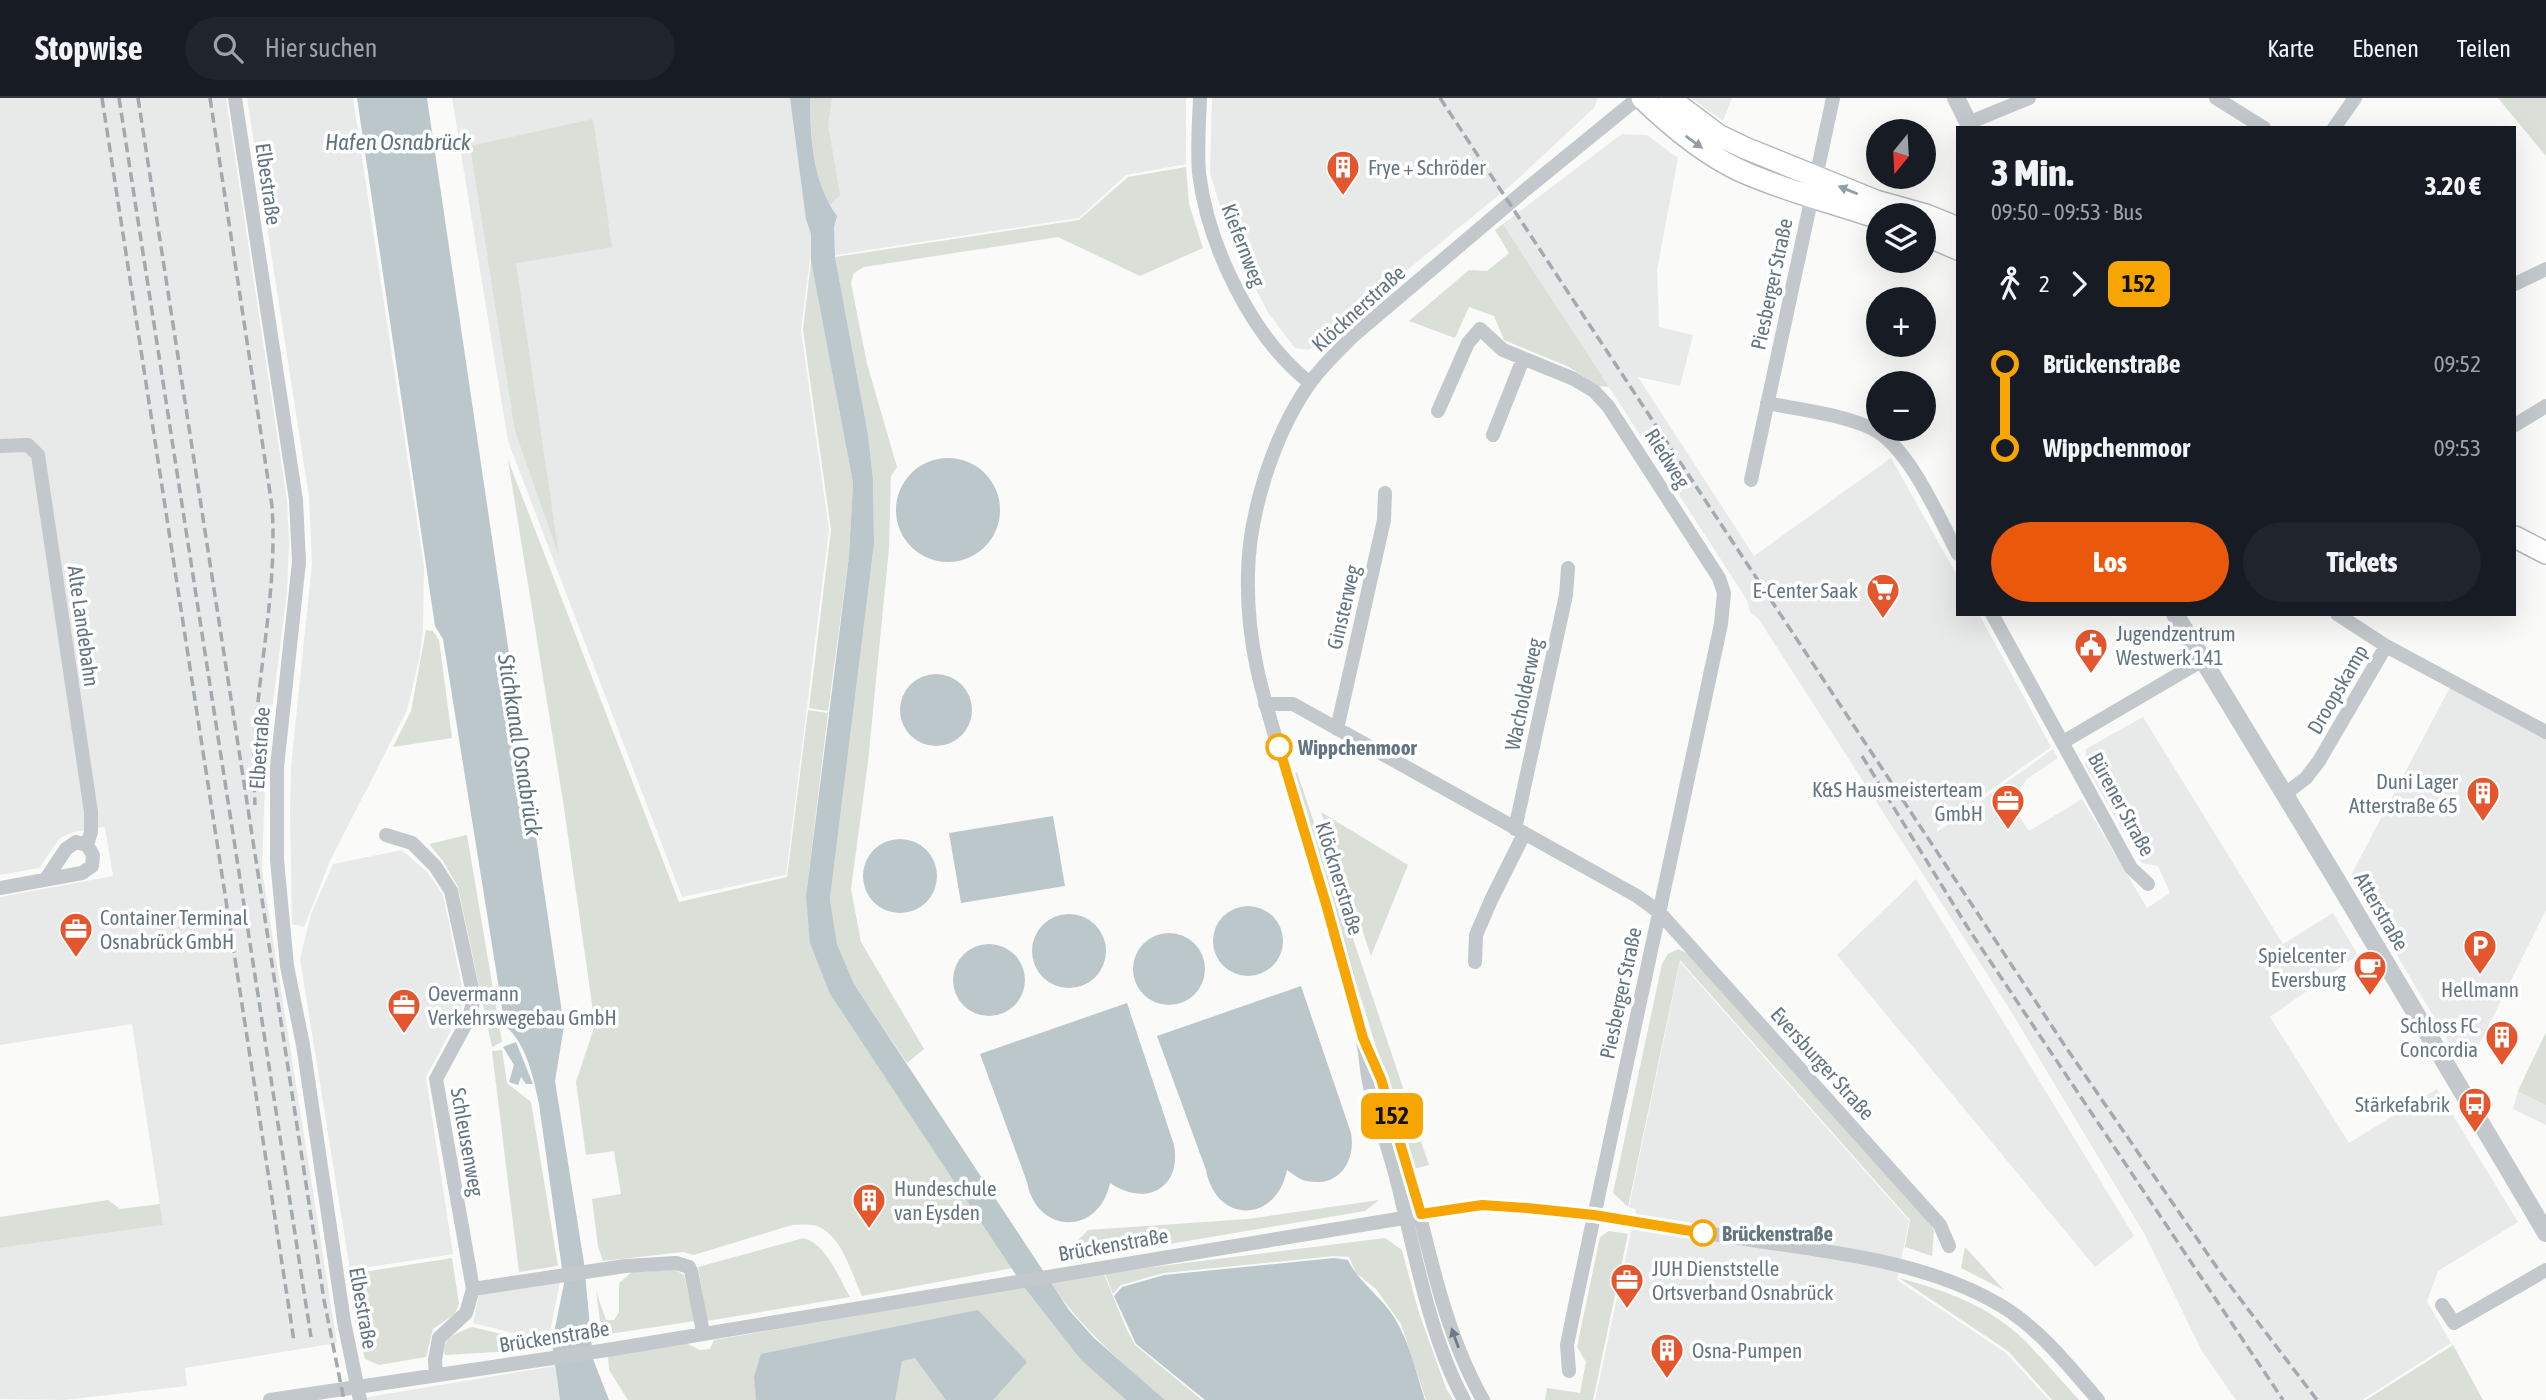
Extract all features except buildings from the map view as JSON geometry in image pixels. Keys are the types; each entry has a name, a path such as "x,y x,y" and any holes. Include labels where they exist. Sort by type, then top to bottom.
{"main road":[{"path":"1640,98 1712,154 1740,170 1876,201 1926,215 1956,227"},
{"path":"1669,98 1718,135 1866,212"},
{"path":"1936,240 1956,248"},
{"path":"2516,522 2546,537"},
{"path":"2516,538 2546,553"}],"street":[{"name":"Elbestraße","path":"234,98 296,500 299,542 277,767 275,814 282,924 303,1045 344,1322 359,1393"},
{"name":"Kiefernweg","path":"1200,98 1201,188 1219,246 1244,304 1255,322 1282,358 1310,383"},
{"name":"Klöcknerstraße","path":"1483,1400 1454,1336 1381,1079 1363,1038 1257,675 1248,622 1250,543 1262,489 1278,443 1310,383 1352,337 1524,191 1640,98"},
{"name":"Piesberger Straße","path":"1751,480 1833,98"},
{"path":"1956,98 1970,125 2029,98"},
{"path":"2216,98 2261,126"},
{"path":"2334,126 2355,98"},
{"path":"2516,284 2546,269"},
{"name":"Riedweg","path":"1438,411 1468,343 1480,329 1503,350 1574,379 1594,391 1608,406 1719,578 1724,593 1721,624"},
{"path":"1493,435 1523,359"},
{"path":"1767,403 1851,421 1875,430 1895,445 1906,459 1956,550"},
{"path":"2516,424 2546,407"},
{"name":"Alte Landebahn","path":"0,446 28,445 37,455 91,812 91,832 87,845"},
{"name":"Ginsterweg","path":"1338,729 1384,520 1385,493"},
{"name":"Wacholderweg","path":"1475,962 1476,935 1519,832 1566,596 1568,568"},
{"name":"Bürener Straße","path":"1993,616 2132,868 2148,884"},
{"name":"Atterstraße","path":"2176,616 2546,1233"},
{"name":"Droopskamp","path":"2284,795 2306,778 2319,761 2386,646 2340,616"},
{"name":"Piesberger Straße","path":"1569,1371 1567,1345 1721,624"},
{"path":"2386,646 2546,732"},
{"name":"Bürener Straße","path":"2063,742 2203,660"},
{"path":"1265,704 1293,704 1637,896 1659,912"},
{"name":"Schleusenweg","path":"386,835 412,843 435,866 451,891 474,998 469,1018 436,1079 473,1289"},
{"path":"0,888 82,873 92,866 93,855 87,845 76,842 66,849 46,879"},
{"name":"Eversburger Straße","path":"1659,912 1940,1225 1949,1246"},
{"name":"Klöcknerstraße","path":"1363,1038 1369,1083 1433,1319 1464,1400"},
{"name":"Brückenstraße","path":"270,1400 359,1393 436,1374 607,1350 1482,1205 1594,1215 1896,1265 1962,1285 2001,1305 2036,1332 2098,1400"},
{"path":"436,1374 435,1360 439,1338 466,1313 473,1289 563,1274 676,1263 689,1267 703,1332"},
{"path":"2442,1305 2454,1324 2546,1270"}],"shaded area":[{"path":"0,98 226,98 287,500 287,592 266,757 262,870 337,1343 185,1368 187,1386 63,1400 0,1399 0,1248 163,1225 132,1024 0,1045 0,897 113,876 105,827 74,832 60,838 39,868 0,875"},
{"path":"247,98 353,98 424,567 420,656 407,710 330,861 304,927 292,924 290,812 291,767 312,563 309,497"},
{"path":"452,98 1186,98 1186,164 1126,175 1079,218 810,259 801,330 829,530 786,875 682,897 508,441"},
{"path":"810,98 832,98 828,125 840,195 829,206 814,153"},
{"path":"1212,98 1598,98 1594,108 1510,186 1309,350 1295,348 1269,314 1231,242 1210,173"},
{"path":"1691,98 1732,98 1723,121"},
{"path":"2498,98 2546,98 2546,156"},
{"path":"593,119 612,247 516,263 559,556 515,431 470,146"},
{"path":"1622,134 1647,135 1678,158 1657,270 1659,327 1693,335 1680,386 1638,377 1754,556 1891,458 1956,573 1956,616 1980,616 2051,747 1937,828 1937,832 2053,749 2058,758 2027,779 2010,803 2029,831 2082,799 2147,908 2170,893 2158,866 2142,863 2085,765 2086,749 2143,717 2283,944 2333,913 2358,955 2270,1017 2349,1143 2437,1089 2518,1222 2438,1271 2427,1301 2451,1343 2362,1400 2236,1400 2202,1351 2145,1235 2009,1008 1758,618 1750,612 1747,600 1503,224"},
{"path":"1186,167 1189,204 1203,248 1140,276 1058,237 864,267 854,273 851,283 867,364 897,467 891,476 889,548 868,762 851,889 861,942 924,1049 907,1063 854,984 837,944 830,899 874,544 873,479 868,434 835,257 1079,220 1128,177"},
{"path":"1503,224 1609,387 1599,386 1569,367 1504,340 1494,316 1469,307 1455,338 1409,321 1469,270 1487,271 1509,253 1495,230"},
{"path":"811,261 853,483 849,556 828,711 809,708 831,530 803,330"},
{"path":"508,460 679,902 787,877 808,710 828,713 806,896 830,994 1013,1268 862,1296 835,1240 829,1233 814,1225 792,1225 694,1255 683,1252 603,1261 598,1246 592,1199 621,1194 614,1151 586,1155 576,1082 595,1025 563,801"},
{"path":"426,630 433,631 439,640 452,738 393,747 411,711"},
{"path":"2450,687 2546,739 2546,910 2471,1061 2459,1059 2350,877"},
{"path":"1297,772 1429,1165 1413,1169 1293,774"},
{"path":"1321,812 1408,865 1371,956 1369,950"},
{"path":"467,835 502,1042 492,1047 458,887 443,861 429,844"},
{"path":"402,850 428,873 443,895 464,997 459,1015 426,1077 453,1254 350,1270 300,959 311,914 333,864"},
{"path":"1916,879 2134,1236 2095,1267 1837,955"},
{"path":"1678,949 1688,954 1929,1221 1934,1231 1932,1256 1905,1247 1910,1220 1680,960 1628,1207 1613,1193 1662,964 1668,954"},
{"path":"1680,962 1909,1221 1897,1280 2006,1353 2049,1400 1595,1400 1636,1209 1629,1207"},
{"path":"2546,1032 2546,1105 2518,1091"},
{"path":"2546,1033 2546,1125 2513,1109 2518,1091"},
{"path":"502,1050 507,1083 531,1102 558,1266 519,1272 492,1051"},
{"path":"108,1200 120,1209 160,1204 163,1225 0,1248 0,1217"},
{"path":"1379,1200 1365,1211 1086,1258 1076,1242 1088,1230 1248,1219"},
{"path":"1609,1231 1628,1234 1593,1400 1545,1400 1547,1388 1580,1393 1586,1362 1577,1347 1600,1237"},
{"path":"804,1238 826,1255 850,1297 707,1321 698,1267"},
{"path":"1385,1238 1402,1250 1418,1310 1446,1388 1453,1400 1426,1400 1401,1324 1376,1289 1356,1273 1349,1257 1334,1256 1164,1273 1121,1285 1113,1294 1105,1273"},
{"path":"1965,1247 2004,1290 1961,1268"},
{"path":"452,1258 459,1304 455,1314 433,1329 426,1357 379,1365 365,1359 355,1323 351,1274"},
{"path":"675,1270 684,1275 695,1321 602,1335 596,1291 606,1320 614,1320 619,1312 619,1283 632,1272"},
{"path":"1104,1274 1135,1345 1202,1400 1165,1400 1090,1331 1051,1283"},
{"path":"1899,1278 1966,1301 2011,1328 2079,1400 2052,1400 2008,1351"},
{"path":"560,1282 548,1342 473,1323 479,1295"},
{"path":"1024,1287 1081,1360 1126,1400 628,1400 609,1370 608,1355 686,1343 700,1350 710,1349 714,1340"},
{"path":"472,1327 548,1345 515,1351 445,1355 444,1349 448,1340"},
{"path":"2453,1345 2483,1400 2366,1400"},
{"path":"555,1366 560,1400 350,1400"}],"water":[{"name":"Hafen Osnabrück","path":"357,98 427,98 564,1026 555,1081 584,1263 593,1359 609,1400 560,1400 552,1343 564,1283 539,1104 524,1051 505,1026 443,639 435,626"},
{"path":"790,98 810,98 814,160 823,190 837,216 834,227 835,257 868,434 873,479 874,544 830,899 837,944 854,984 1069,1310 1094,1338 1165,1400 1126,1400 1081,1360 1024,1287 830,994 810,943 806,896 849,556 853,483 811,261 811,234 806,219"},
{"path":"948,458 968,462 985,473 996,490 1000,510 996,530 985,547 968,558 948,562 928,558 911,547 900,530 896,510 900,490 911,473 928,462"},
{"path":"936,674 956,680 966,690 972,710 966,730 956,740 936,746 916,740 906,730 900,710 906,690 916,680"},
{"path":"1053,816 1065,886 961,903 949,833"},
{"path":"900,839 921,845 931,855 937,876 931,897 921,907 900,913 879,907 869,897 863,876 869,855 879,845"},
{"path":"1248,906 1267,912 1277,922 1283,941 1277,960 1267,970 1248,976 1229,970 1219,960 1213,941 1219,922 1229,912"},
{"path":"1069,914 1083,917 1095,925 1103,937 1106,951 1103,965 1095,977 1083,985 1069,988 1055,985 1043,977 1035,965 1032,951 1035,937 1043,925 1055,917"},
{"path":"1176,933 1195,943 1203,955 1203,983 1195,995 1183,1003 1162,1005 1143,995 1135,983 1133,962 1143,943 1155,935"},
{"path":"996,944 1015,954 1023,966 1023,994 1015,1006 1003,1014 982,1016 963,1006 955,994 953,973 963,954 975,946"},
{"path":"1301,986 1351,1133 1351,1153 1343,1170 1328,1180 1304,1180 1287,1170 1281,1188 1271,1200 1259,1208 1233,1208 1221,1200 1212,1188 1157,1036"},
{"path":"1127,1003 1174,1145 1172,1173 1158,1190 1148,1193 1123,1190 1110,1183 1104,1200 1094,1213 1082,1220 1055,1220 1043,1212 1033,1199 980,1054"},
{"path":"516,1042 533,1084 526,1084 521,1077 518,1085 509,1082 514,1065 503,1047"},
{"path":"1334,1258 1348,1260 1359,1277 1394,1317 1407,1343 1425,1400 1205,1400 1136,1344 1114,1296 1122,1287 1164,1275"},
{"path":"978,1310 1027,1362 993,1400 946,1400 915,1358 902,1361 895,1400 756,1400 754,1377 761,1354"}],"railway":[{"path":"102,98 294,1341"},
{"path":"119,98 311,1337"},
{"path":"138,98 324,1300 344,1400"},
{"path":"210,98 272,506 271,589 254,744 255,805"},
{"path":"1440,98 2065,1046 2222,1275 2317,1400"},
{"path":"1862,756 1968,928 2283,1400"}],"bus line":[{"name":"152","path":"1279,747 1363,1038 1381,1079 1421,1214 1482,1205 1527,1208 1594,1215 1703,1233"}],"place":[{"name":"Frye + Schröder","path":"1343,197"},
{"name":"E-Center Saak","path":"1883,620"},
{"name":"Jugendzentrum Westwerk 141","path":"2091,675"},
{"name":"Wippchenmoor","path":"1279,747"},
{"name":"Duni Lager Atterstraße 65","path":"2483,823"},
{"name":"K&S Hausmeisterteam GmbH","path":"2008,831"},
{"name":"Container Terminal Osnabrück GmbH","path":"76,959"},
{"name":"Hellmann","path":"2480,976"},
{"name":"Spielcenter Eversburg","path":"2370,997"},
{"name":"Oevermann Verkehrswegebau GmbH","path":"404,1035"},
{"name":"Schloss FC Concordia","path":"2502,1067"},
{"name":"Stärkefabrik","path":"2475,1134"},
{"name":"Hundeschule van Eysden","path":"869,1230"},
{"name":"Brückenstraße","path":"1703,1233"},
{"name":"JUH Dienststelle Ortsverband Osnabrück","path":"1627,1310"},
{"name":"Osna-Pumpen","path":"1667,1380"}],"water label":[{"name":"Stichkanal Osnabrück","path":"520,745"}]}
